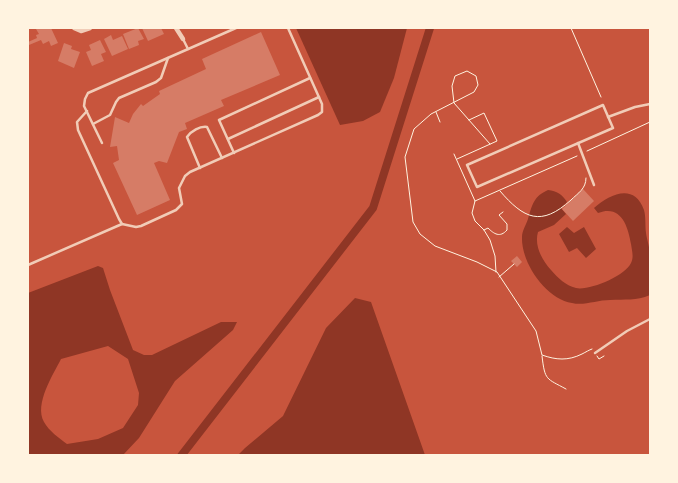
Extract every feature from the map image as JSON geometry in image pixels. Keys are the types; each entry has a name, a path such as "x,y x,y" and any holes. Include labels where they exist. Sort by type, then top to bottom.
{"street":[{"path":"74,28 81,31 90,28"},
{"path":"176,28 183,39"}],"lane":[{"path":"102,143 84,106 88,93 236,28"},
{"path":"28,265 122,224 136,227 141,226 176,210 182,204 179,188 185,176 322,112 319,98 288,28"},
{"path":"183,39 188,49"},
{"path":"93,124 110,115 119,98 156,82 160,78 168,58"},
{"path":"234,152 219,120 310,78"},
{"path":"228,139 319,98"},
{"path":"608,117 635,107 650,104"},
{"path":"603,105 613,128 578,143 477,187 467,165 603,105"},
{"path":"87,111 77,122 78,130 122,224"},
{"path":"200,168 187,137 190,132 208,127 222,158"},
{"path":"578,143 594,185"},
{"path":"595,353 627,331 650,319"}],"path":[{"path":"571,28 600,97"},
{"path":"490,144 454,103 452,86 455,76 467,71 476,76 478,85 474,92 454,103 436,112 414,129 405,157 413,222 420,234 436,246 477,262 496,272 536,331 548,379 553,384 566,389"},
{"path":"436,112 440,122"},
{"path":"456,159 497,141 484,113 468,120"},
{"path":"474,201 650,122"},
{"path":"454,154 474,201 472,214 490,240 495,256 496,272"},
{"path":"499,190 510,203 528,215 550,215 562,208 584,188 586,174 589,172"},
{"path":"484,230 488,228 494,234 501,235 504,233 507,230 507,224 499,215 503,212"},
{"path":"500,277 514,264"},
{"path":"542,355 562,360 582,354 592,348 600,359 604,356"}],"shaded area":[{"path":"296,28 407,28 394,78 380,112 363,121 340,125"},
{"path":"548,190 559,193 565,199 567,202 561,208 566,214 554,225 538,232 538,248 545,262 554,273 565,283 576,288 589,287 606,282 622,273 632,261 630,237 622,218 612,212 598,213 594,208 607,199 621,194 634,196 640,201 645,213 650,253 650,295 635,299 605,300 577,304 562,300 544,287 526,258 522,237 532,205 543,192"},
{"path":"567,227 574,233 584,227 596,249 586,258 577,248 569,252 559,234"},
{"path":"98,266 103,268 133,350 144,355 152,355 221,322 237,322 233,330 175,381 139,438 123,455 28,455 28,293","holes":["108,346 128,359 139,393 138,405 123,428 98,439 67,444 54,434 44,422 41,407 49,381 61,359"]},
{"path":"355,298 371,302 425,455 238,455 283,416 326,328"}],"building":[{"path":"51,28 58,43 51,46 49,41 43,44 41,40 29,45 28,42 37,38 36,35 39,34 36,29"},
{"path":"138,28 144,39 138,41 139,45 129,49 123,34"},
{"path":"142,28 161,28 164,34 148,41"},
{"path":"261,32 280,75 221,100 224,106 185,123 187,129 179,132 167,163 159,161 154,163 170,200 137,215 113,163 119,160 117,146 110,147 115,117 129,123 141,104 143,106 160,94 159,91 206,69 202,59"},
{"path":"111,35 113,40 122,36 128,49 112,56 104,39"},
{"path":"100,40 106,52 101,54 104,61 92,66 86,52 91,50 89,45"},
{"path":"64,43 72,46 71,49 80,52 74,68 58,61"},
{"path":"583,189 594,201 573,221 562,209"},
{"path":"517,256 522,262 517,267 511,261"}],"waterway":[{"path":"181,456 373,208 430,28"}]}
